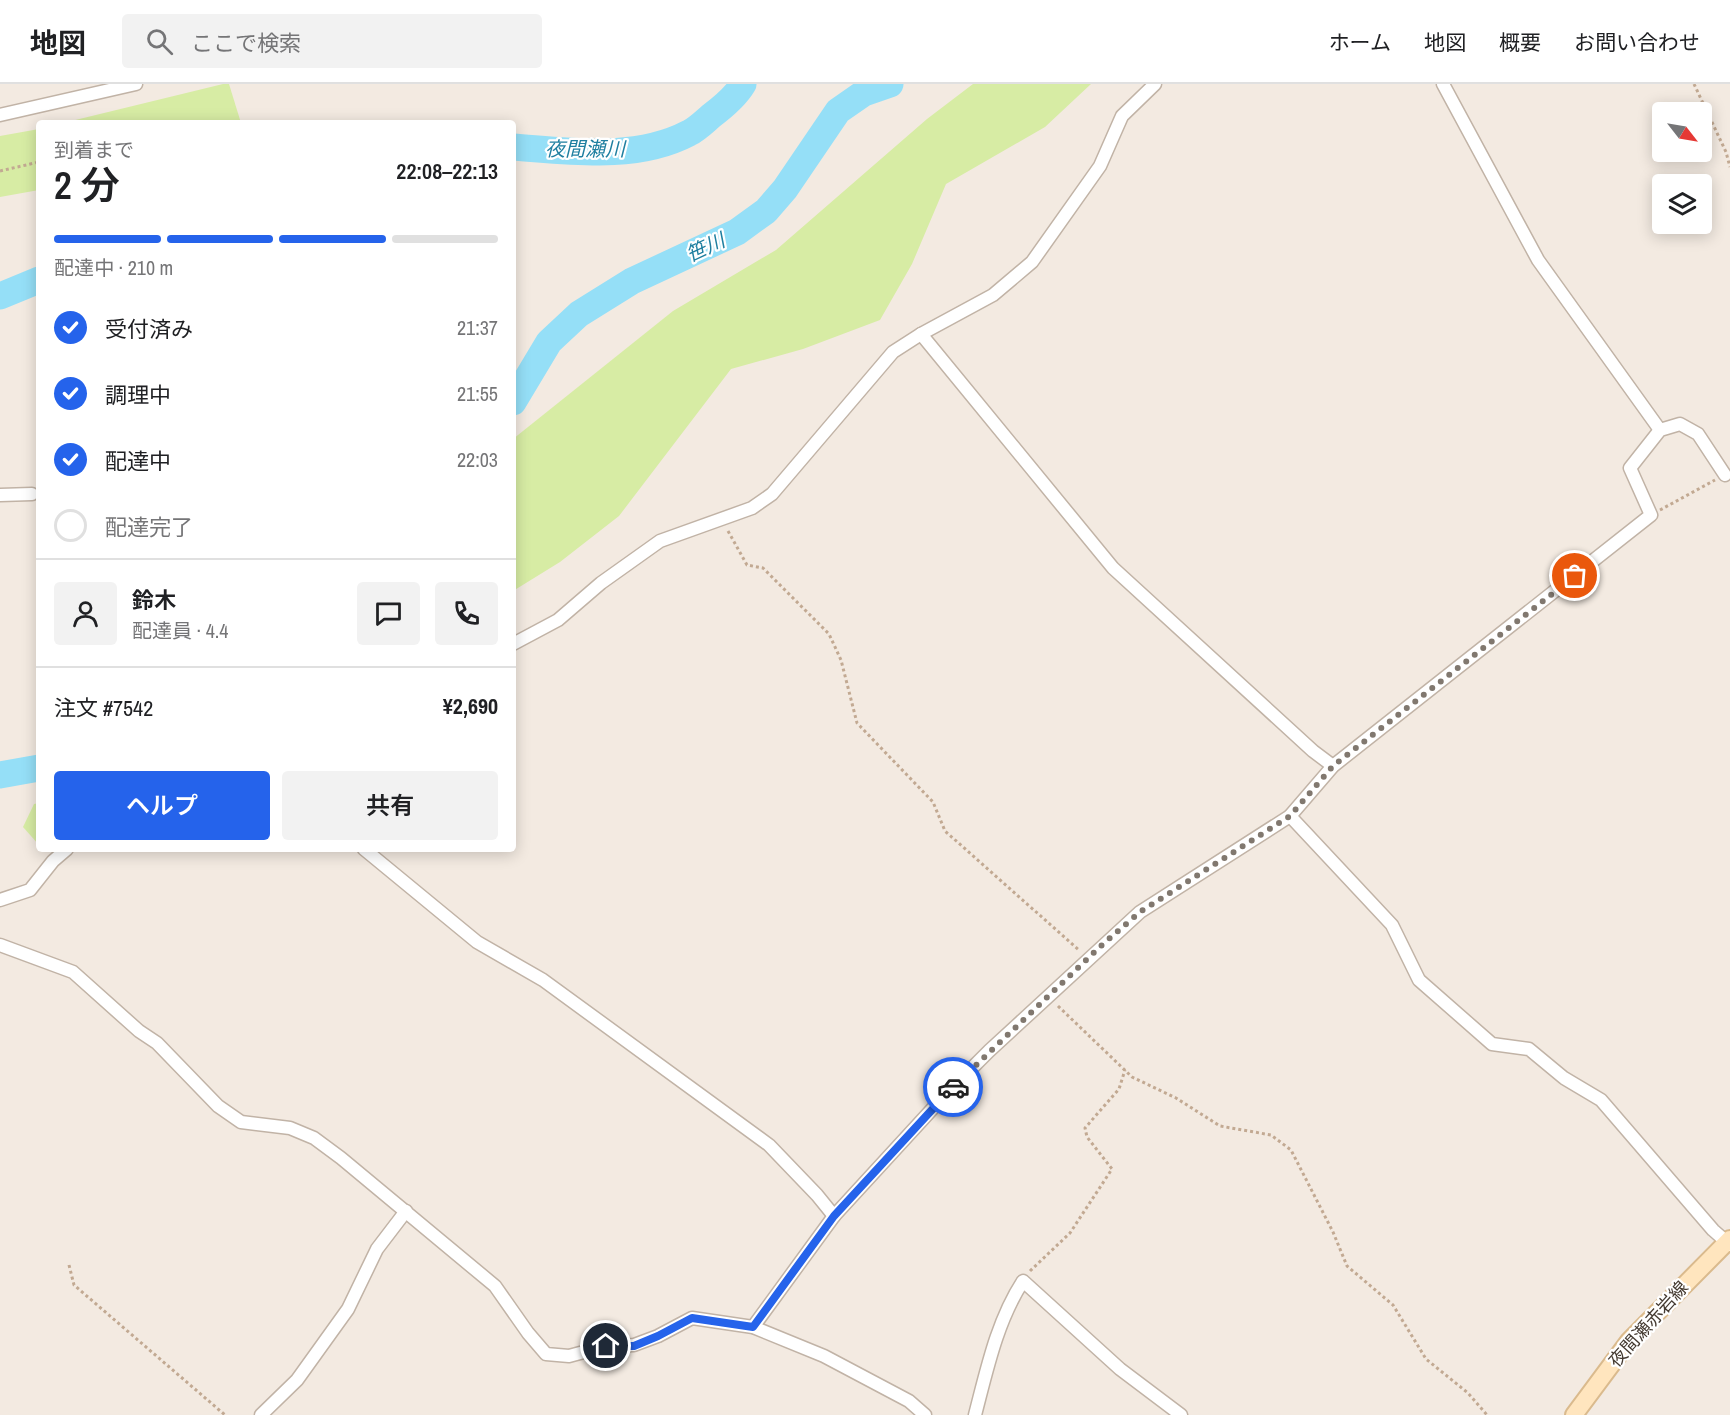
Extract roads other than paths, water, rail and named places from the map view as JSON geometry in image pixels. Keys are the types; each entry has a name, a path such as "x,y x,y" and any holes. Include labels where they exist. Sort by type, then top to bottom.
{"main road":[{"name":"夜間瀬赤岩線","path":"1574,1415 1629,1341 1729,1242"}],"street":[{"path":"0,115 136,84"},
{"path":"516,642 558,620 601,583 660,541 752,508 772,494 893,352 993,295 1032,262 1100,166 1122,116 1155,84"},
{"path":"1443,84 1538,260 1660,430"},
{"path":"921,334 1113,568 1313,751 1333,766"},
{"path":"753,1327 834,1216 946,1094 1088,959 1140,912 1290,816 1333,766 1651,515 1630,468 1660,430 1680,424 1698,434 1725,475"},
{"path":"0,495 32,494"},
{"path":"1290,816 1392,925 1419,980 1492,1044 1529,1049 1564,1078 1601,1100 1729,1242"},
{"path":"0,900 30,890 52,861 63,852"},
{"path":"368,852 477,942 543,980 769,1146 817,1195 834,1216"},
{"path":"0,945 73,972 139,1031 157,1043 218,1106 242,1122 290,1128 314,1138 495,1286 528,1334 546,1354 569,1356 606,1346 634,1346 692,1318 753,1327 824,1356 909,1401 926,1415"},
{"path":"261,1415 297,1380 348,1309 377,1249 406,1211"},
{"path":"975,1415 1009,1303 1023,1281 1120,1369 1181,1415"}],"waterway":[{"name":"夜間瀬川","path":"516,147 602,152 647,148 669,142 698,127 729,101 743,84"},
{"name":"笹川","path":"516,397 549,342 579,314 632,281 737,232 766,211 785,189 838,111 864,93 890,84"},
{"name":"夜間瀬川","path":"0,296 36,281"},
{"name":"笹川","path":"0,775 36,769"}]}
